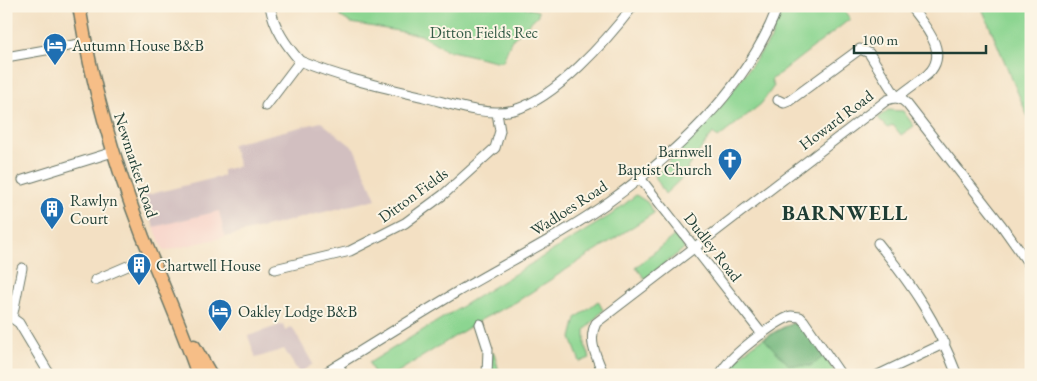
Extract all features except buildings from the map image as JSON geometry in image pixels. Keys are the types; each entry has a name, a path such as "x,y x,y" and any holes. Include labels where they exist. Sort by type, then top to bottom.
{"main road":[{"name":"Newmarket Road","path":"80,6 85,44 97,97 113,152 151,256 182,327 198,375"},
{"name":"Newmarket Road","path":"182,327 211,375"}],"street":[{"path":"270,6 279,31 300,61 336,76 497,113 523,106 548,93 613,31 633,6"},
{"name":"Wadloes Road","path":"322,375 552,238 609,202 640,178 695,128 736,81 769,30 778,6"},
{"path":"778,100 784,103 789,101 860,49 868,52 898,98 930,73 936,62 938,52 934,41 910,6"},
{"path":"6,57 85,44"},
{"path":"266,106 300,61"},
{"name":"Howard Road","path":"604,375 592,342 591,335 596,323 887,100 898,98 907,104 1002,226 1031,267"},
{"name":"Ditton Fields","path":"275,269 350,251 405,223 443,195 495,148 500,132 497,113"},
{"path":"23,180 113,152"},
{"name":"Dudley Road","path":"640,178 762,334"},
{"path":"878,242 914,288 945,343 957,375"},
{"path":"94,280 151,256"},
{"path":"22,268 9,318 19,323 50,375"},
{"path":"721,375 724,365 786,317 800,317 841,375"},
{"path":"480,324 488,349 487,375"},
{"path":"878,375 945,343"},
{"path":"338,365 344,375"}],"shaded area":[{"path":"321,122 354,148 376,199 225,237 219,211 154,227 143,196 223,176 223,170 239,166 232,144"},
{"path":"219,211 225,237 164,251 154,227"},
{"path":"283,324 285,331 292,327 313,364 299,373 284,349 256,358 248,336"}],"green space":[{"name":"Ditton Fields Rec","path":"339,6 519,6 538,11 538,15 511,41 503,61 496,61 447,50 421,35 351,23 341,17"},
{"path":"781,6 841,6 850,19 771,80 774,86 761,104 718,138 713,133 687,168 689,171 665,194 655,176 716,113 771,39"},
{"path":"981,6 1031,6 1031,124"},
{"path":"888,110 903,111 914,126 901,135 893,125 888,128 878,118"},
{"path":"636,195 647,202 654,213 516,302 484,318 393,375 375,375 369,363 611,215"},
{"path":"675,235 685,248 645,279 636,267"},
{"path":"598,301 603,310 585,330 585,345 590,358 580,362 571,338 576,318"},
{"path":"792,323 804,327 837,375 724,375 737,359 754,344"},
{"path":"792,323 804,327 826,355 810,366 789,365 764,339"},
{"path":"492,353 494,353 500,375 490,375"}],"place":[{"name":"Autumn House B&B","path":"55,66"},
{"name":"Barnwell Baptist Church","path":"730,181"},
{"name":"Rawlyn Court","path":"52,230"},
{"name":"Chartwell House","path":"139,286"},
{"name":"Oakley Lodge B&B","path":"220,332"}],"district":[{"name":"BARNWELL","path":"845,212"}]}
